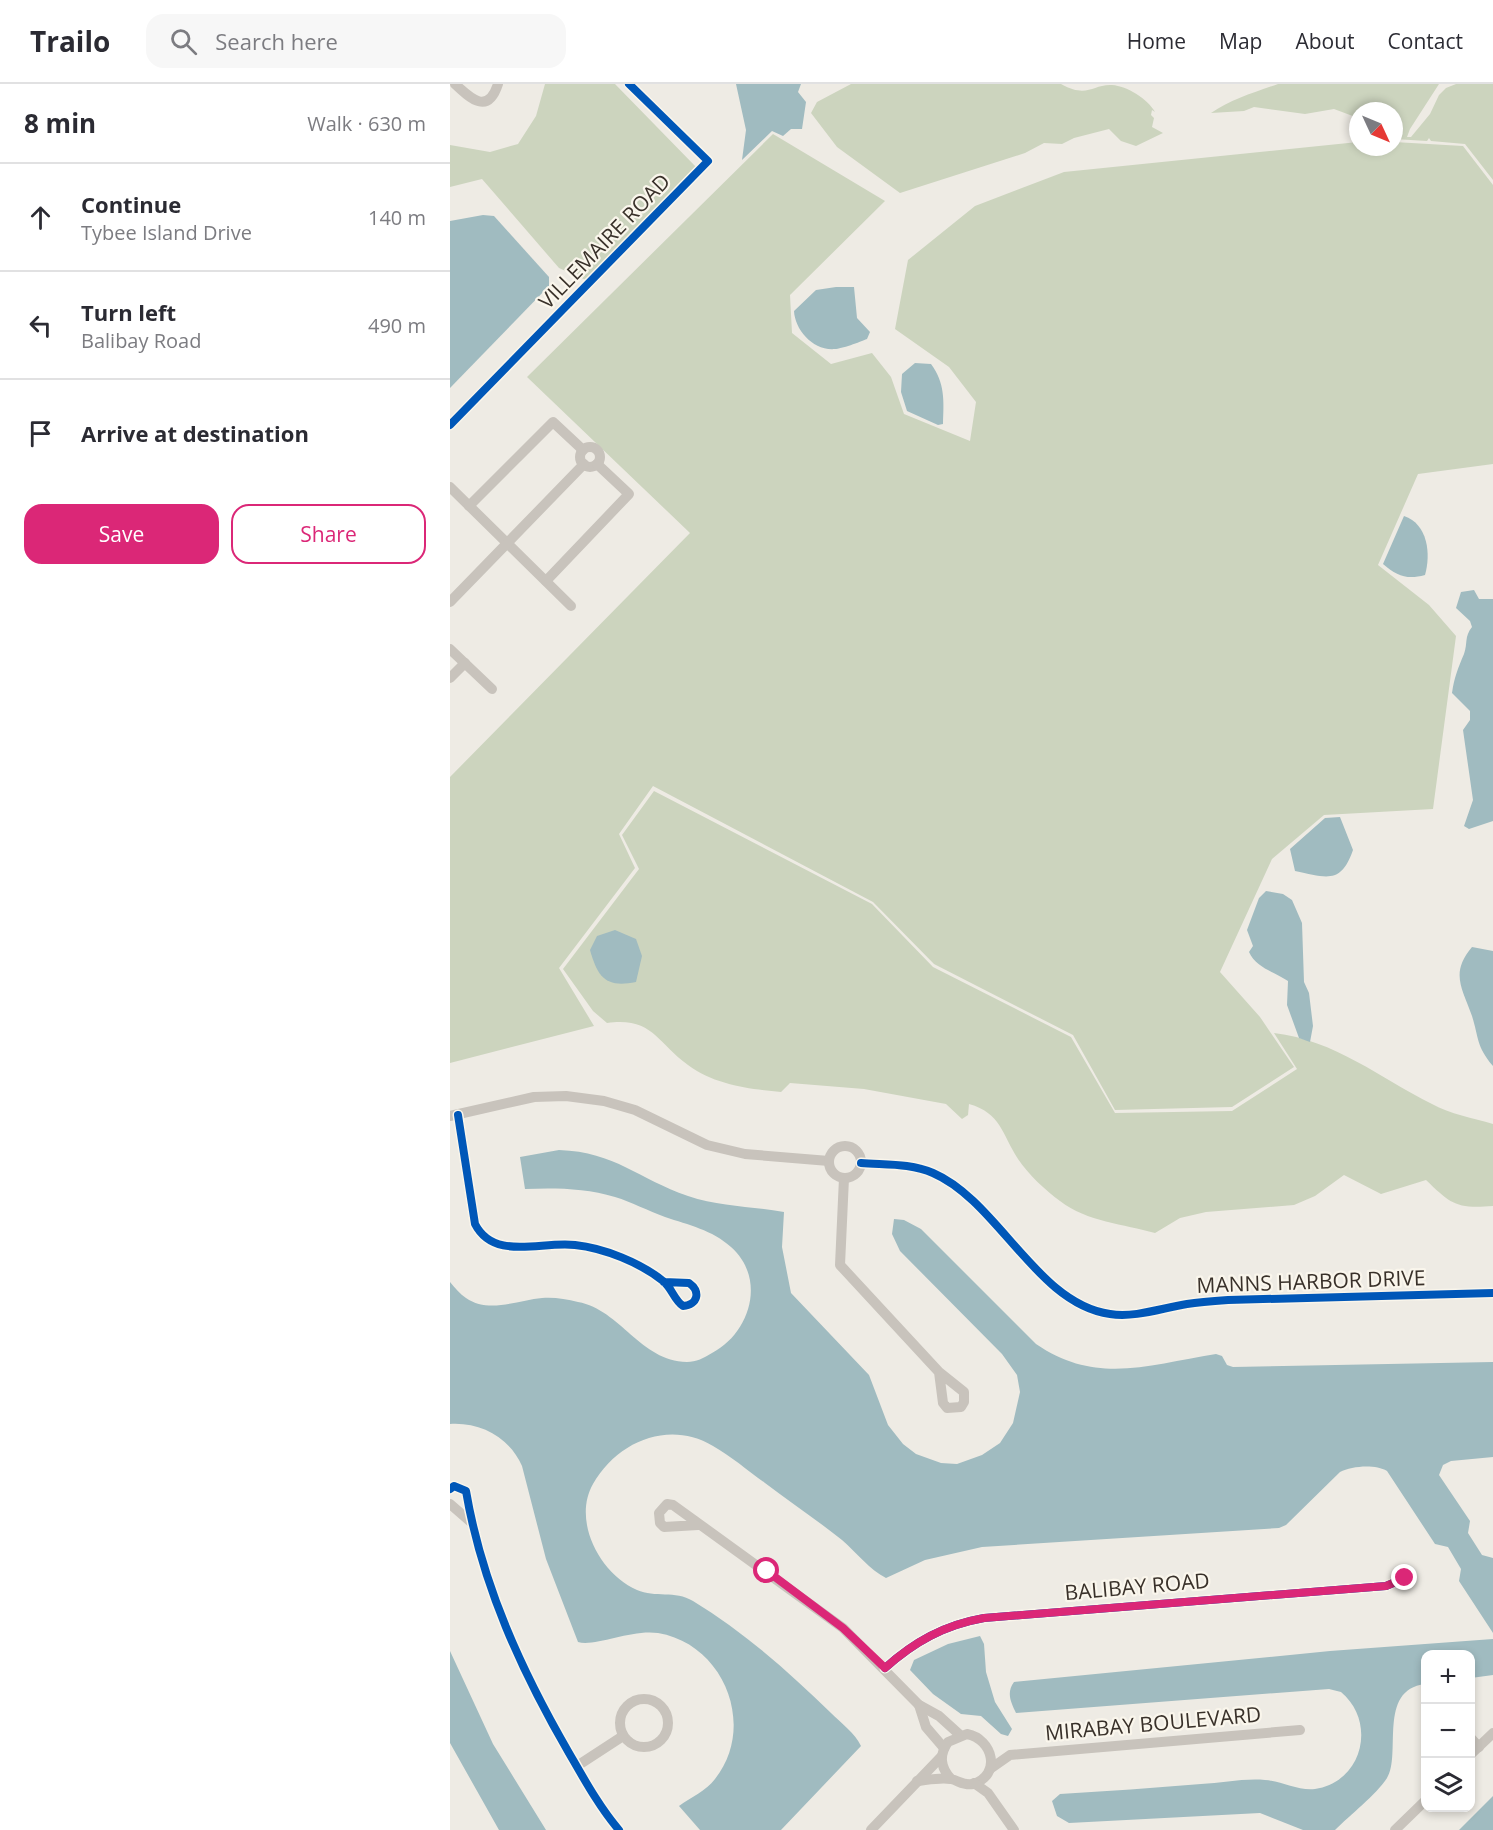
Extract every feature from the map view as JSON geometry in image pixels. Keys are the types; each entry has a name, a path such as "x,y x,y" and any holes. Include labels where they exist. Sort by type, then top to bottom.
{"street":[{"path":"455,84 471,99 479,102 488,100 495,94 498,84"},
{"name":"VILLEMAIRE ROAD","path":"450,425 708,161 629,84"},
{"path":"469,506 553,422 583,450"},
{"path":"583,450 592,447 597,450 600,456 597,464"},
{"path":"583,450 581,459 584,464 590,466 597,464"},
{"path":"450,602 584,464"},
{"path":"546,581 628,494 597,464"},
{"path":"450,487 571,606"},
{"path":"450,649 492,689"},
{"path":"450,678 465,663"},
{"path":"664,1282 627,1260 586,1247 555,1243 506,1247 492,1244 481,1236 475,1224 454,1116 534,1097 566,1096 604,1101 635,1110 707,1145 745,1154 829,1161"},
{"path":"848,1147 857,1152 861,1163 854,1176 844,1178 834,1174 829,1161 833,1151 848,1147"},
{"name":"MANNS HARBOR DRIVE","path":"861,1163 909,1166 931,1172 949,1181 969,1197 1061,1291 1086,1308 1110,1314 1132,1314 1187,1304 1228,1300 1493,1293"},
{"path":"844,1178 840,1264 939,1372"},
{"path":"450,1490 454,1486 459,1486 466,1491 471,1523 511,1642 537,1698 577,1766 619,1830"},
{"path":"450,1504 471,1523"},
{"path":"698,1525 714,1534 843,1628 919,1705 936,1714 960,1735 975,1735 987,1744 1010,1755 974,1784"},
{"name":"BALIBAY ROAD","path":"885,1668 927,1636 951,1625 984,1618 1386,1586 1405,1578"},
{"path":"643,1699 651,1700 665,1710 668,1717 667,1732 657,1744 650,1747 635,1746 623,1736 620,1720 628,1705 643,1699"},
{"path":"919,1705 925,1725 943,1752 945,1773 958,1783 974,1784 988,1793 1014,1830"},
{"path":"925,1725 936,1714"},
{"name":"MIRABAY BOULEVARD","path":"1010,1755 1300,1730"},
{"path":"1475,1750 1493,1733"},
{"path":"871,1830 960,1735"},
{"path":"577,1766 623,1736"},
{"path":"987,1744 991,1752 988,1793"},
{"path":"917,1781 951,1779"},
{"path":"1395,1830 1421,1804"}],"green space":[{"path":"545,84 615,84 696,167 586,280 559,268 482,179 450,187 450,145 490,152 518,144 536,116"},
{"path":"851,84 1061,84 1084,91 1112,85 1130,91 1147,102 1155,112 1152,110 1151,115 1154,118 1152,127 1163,133 1136,146 1121,141 1109,129 1074,138 1062,144 1044,143 1025,153 900,193 837,147 811,113 817,102"},
{"path":"1278,84 1439,84 1410,129 1407,137 1411,137 1430,114 1439,95 1446,88 1456,84 1493,84 1493,180 1465,144 1431,141 1429,138 1427,141 1403,140 1403,102 1349,102 1349,115 1334,109 1305,114 1254,107 1244,111 1211,113 1252,93"},
{"path":"773,134 885,201 790,295 792,333 831,364 872,353 891,377 904,414 970,441 976,402 949,367 895,329 908,260 975,206 1064,172 1349,143 1349,156 1403,156 1403,143 1463,146 1493,185 1493,464 1418,474 1378,565 1429,605 1456,636 1433,809 1324,815 1272,859 1220,972 1260,1017 1294,1067 1232,1107 1115,1110 1073,1035 934,964 873,902 653,786 619,834 635,868 559,968 594,1026 450,1063 450,777 690,533 527,377"},
{"path":"654,791 872,904 933,967 1071,1037 1115,1113 1232,1111 1297,1069 1274,1033 1296,1037 1317,1043 1356,1061 1439,1107 1493,1124 1493,1206 1470,1207 1455,1203 1448,1200 1426,1180 1381,1194 1344,1175 1315,1196 1294,1205 1206,1212 1180,1218 1155,1233 1082,1214 1060,1201 1022,1165 994,1119 980,1108 969,1104 968,1115 962,1119 946,1104 864,1089 790,1083 781,1092 721,1082 698,1072 653,1033 644,1028 622,1022 607,1023 593,1011 563,969 639,869 622,835"}],"water":[{"path":"736,84 801,84 798,92 806,102 802,129 791,129 783,136 772,131 742,160 746,130"},
{"path":"483,215 494,216 549,277 549,286 450,388 450,221"},
{"path":"854,287 857,318 870,332 867,339 842,348 827,349 819,347 807,338 798,325 794,311 816,290"},
{"path":"915,363 931,364 936,371 943,399 943,424 938,425 907,411 901,392 902,374"},
{"path":"1404,516 1418,526 1426,541 1428,558 1425,575 1402,576 1383,564"},
{"path":"1474,590 1479,599 1493,599 1493,821 1469,829 1464,826 1473,800 1463,730 1470,720 1470,711 1452,693 1456,673 1472,627 1470,621 1456,608 1461,592"},
{"path":"1340,817 1353,850 1344,869 1332,876 1295,871 1290,849 1325,818"},
{"path":"1266,891 1283,894 1292,900 1302,923 1304,982 1309,993 1313,1026 1310,1042 1299,1038 1287,1005 1288,981 1261,966 1249,952 1253,946 1247,930 1259,898"},
{"path":"615,930 636,939 642,956 636,982 610,982 596,968 590,950 597,936"},
{"path":"1472,947 1493,951 1493,1066 1481,1047 1460,981 1461,965"},
{"path":"559,1150 579,1152 612,1161 670,1189 700,1200 784,1212 782,1247 791,1293 869,1375 888,1425 903,1444 916,1454 941,1463 957,1464 982,1455 1000,1443 1013,1423 1020,1392 1017,1375 1002,1354 900,1251 892,1234 894,1219 904,1220 921,1229 1036,1344 1059,1357 1081,1365 1124,1368 1216,1354 1222,1356 1227,1365 1233,1367 1493,1362 1493,1457 1451,1461 1443,1465 1439,1475 1470,1521 1468,1533 1482,1555 1493,1558 1493,1633 1459,1581 1461,1569 1448,1547 1435,1544 1387,1471 1376,1467 1357,1467 1340,1472 1286,1525 1279,1528 982,1547 925,1560 886,1578 869,1566 833,1533 713,1446 696,1438 662,1435 630,1446 616,1456 593,1484 587,1499 586,1514 593,1545 601,1559 612,1572 637,1590 686,1598 712,1613 765,1653 799,1683 848,1728 861,1746 781,1830 700,1830 679,1806 715,1779 727,1758 733,1735 733,1712 727,1690 716,1670 701,1653 681,1640 658,1633 636,1633 594,1642 578,1642 546,1559 522,1466 517,1456 502,1440 483,1429 450,1424 450,1282 466,1298 484,1305 494,1306 533,1299 560,1298 593,1307 656,1353 687,1362 703,1358 725,1344 744,1319 751,1289 749,1274 742,1260 731,1247 716,1236 628,1201 604,1194 570,1189 525,1189 520,1157"},
{"path":"980,1636 984,1644 986,1672 995,1702 1012,1729 1008,1736 1001,1734 981,1716 961,1714 933,1694 910,1670 914,1660 948,1644"},
{"path":"1493,1639 1493,1675 1475,1677 1475,1650 1421,1650 1421,1685 1410,1689 1401,1698 1396,1710 1393,1754 1387,1778 1370,1798 1335,1830 1303,1830 1260,1813 1069,1823 1057,1816 1052,1801 1060,1794 1241,1780 1271,1781 1309,1789 1331,1784 1344,1775 1354,1763 1361,1734 1359,1719 1352,1704 1341,1692 1329,1689 1016,1713 1010,1698 1010,1690 1014,1682 1330,1651"},
{"path":"450,1651 493,1744 546,1830 499,1830 450,1743"},
{"path":"1493,1796 1493,1830 1459,1830"}],"cycle path":[{"path":"450,425 708,161 629,84"},
{"path":"458,1115 475,1224 483,1235 506,1246 561,1244 610,1253 654,1274 666,1284 683,1306 695,1300 695,1290 689,1283 664,1282"},
{"path":"861,1163 897,1165 933,1173 956,1187 978,1205 1039,1272 1061,1292 1084,1306 1110,1314 1139,1314 1187,1304 1228,1300 1493,1293"},
{"path":"450,1489 454,1486 466,1491 473,1526 493,1594 535,1691 580,1773 619,1830"},
{"path":"885,1668 907,1650 930,1636 956,1625 984,1618 1386,1586 1405,1578"}],"route":[{"path":"767,1571 843,1628 885,1668 927,1636 951,1625 984,1618 1386,1586 1405,1578"}]}
